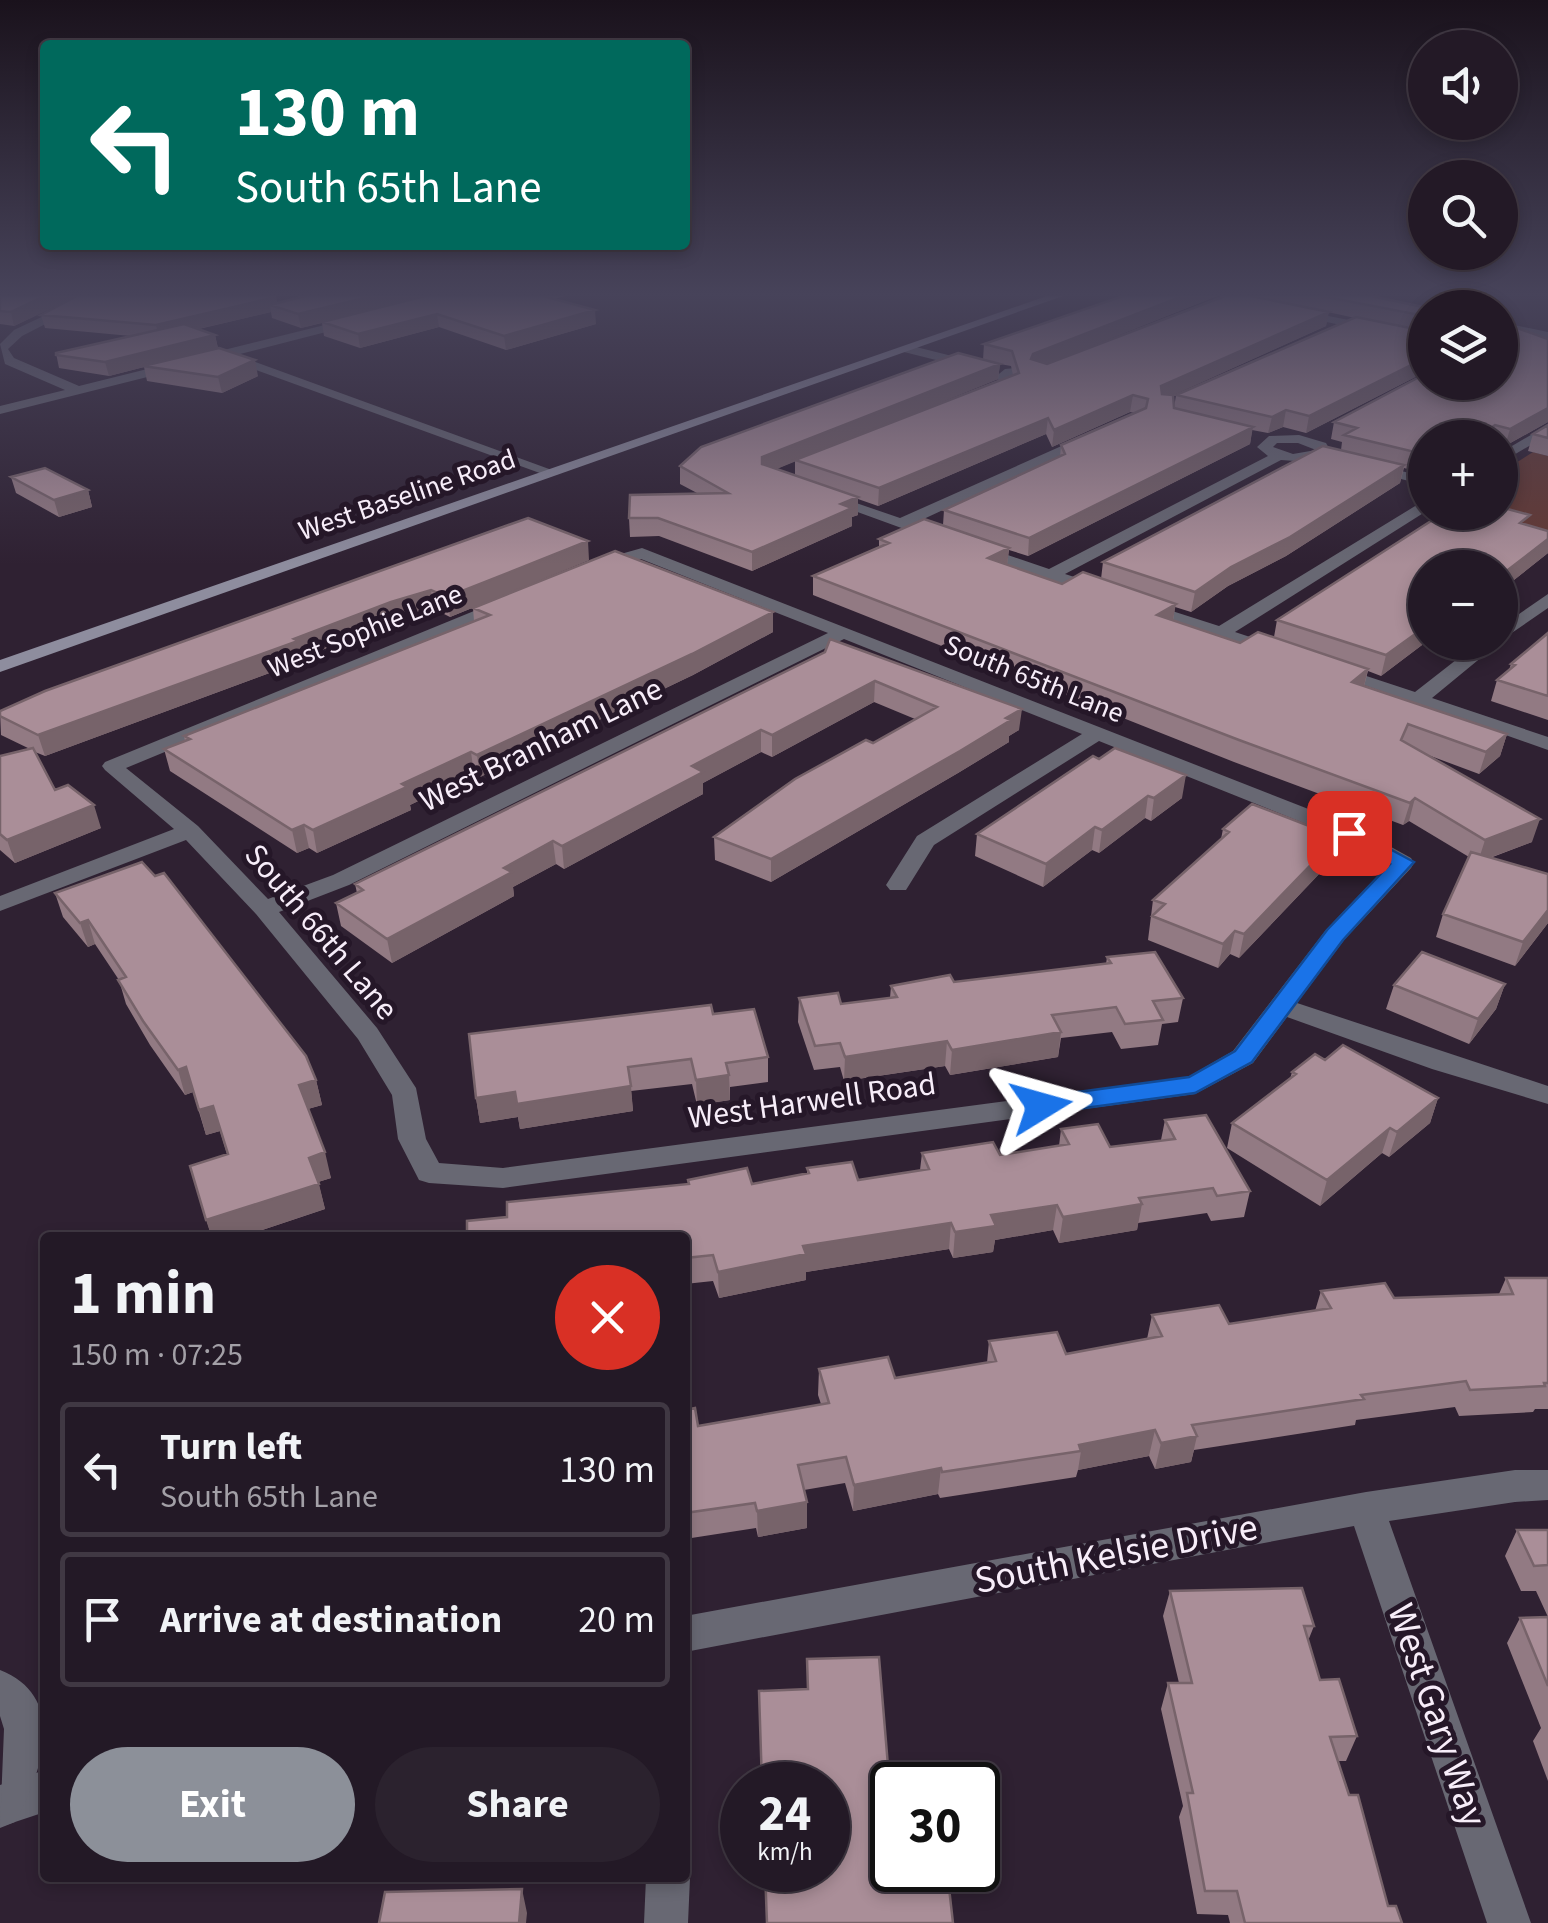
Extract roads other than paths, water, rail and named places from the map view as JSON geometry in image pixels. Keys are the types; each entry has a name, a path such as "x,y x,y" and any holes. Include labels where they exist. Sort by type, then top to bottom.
{"main road":[{"name":"West Baseline Road","path":"0,666 801,386"}],"street":[{"path":"68,386 78,390"},
{"path":"0,410 96,386"},
{"path":"309,386 553,473"},
{"path":"991,392 999,386"},
{"path":"1518,447 1548,428"},
{"path":"1250,436 1268,441 1308,440 1325,432"},
{"path":"902,523 1101,434"},
{"path":"1308,440 1321,446 1321,454"},
{"path":"1268,441 1267,450 1280,456 1321,454 1338,459"},
{"path":"1050,575 1280,456"},
{"path":"1355,463 1408,479"},
{"path":"808,491 1288,656"},
{"path":"1221,633 1408,516"},
{"name":"South 65th Lane","path":"642,554 1349,833 1403,862"},
{"name":"West Sophie Lane","path":"112,766 564,580 642,554"},
{"path":"1518,622 1548,598"},
{"name":"West Branham Lane","path":"264,909 341,880 844,632"},
{"path":"1417,700 1468,660"},
{"path":"1321,667 1548,744"},
{"path":"898,885 925,841 1096,734"},
{"name":"South 66th Lane","path":"112,766 190,831 264,909 368,1034 406,1095 412,1139 429,1174"},
{"path":"0,904 190,831"},
{"name":"West Harwell Road","path":"429,1174 503,1178 1195,1085 1243,1057 1335,935 1403,862"},
{"path":"1281,1006 1442,1063 1548,1095"},
{"name":"South Kelsie Drive","path":"690,1633 1366,1508 1515,1486 1548,1485"},
{"name":"West Gary Way","path":"1366,1508 1509,1923"},
{"path":"0,1806 17,1779 25,1752 21,1701"},
{"path":"0,1806 40,1793"},
{"path":"666,1923 668,1882"}]}
